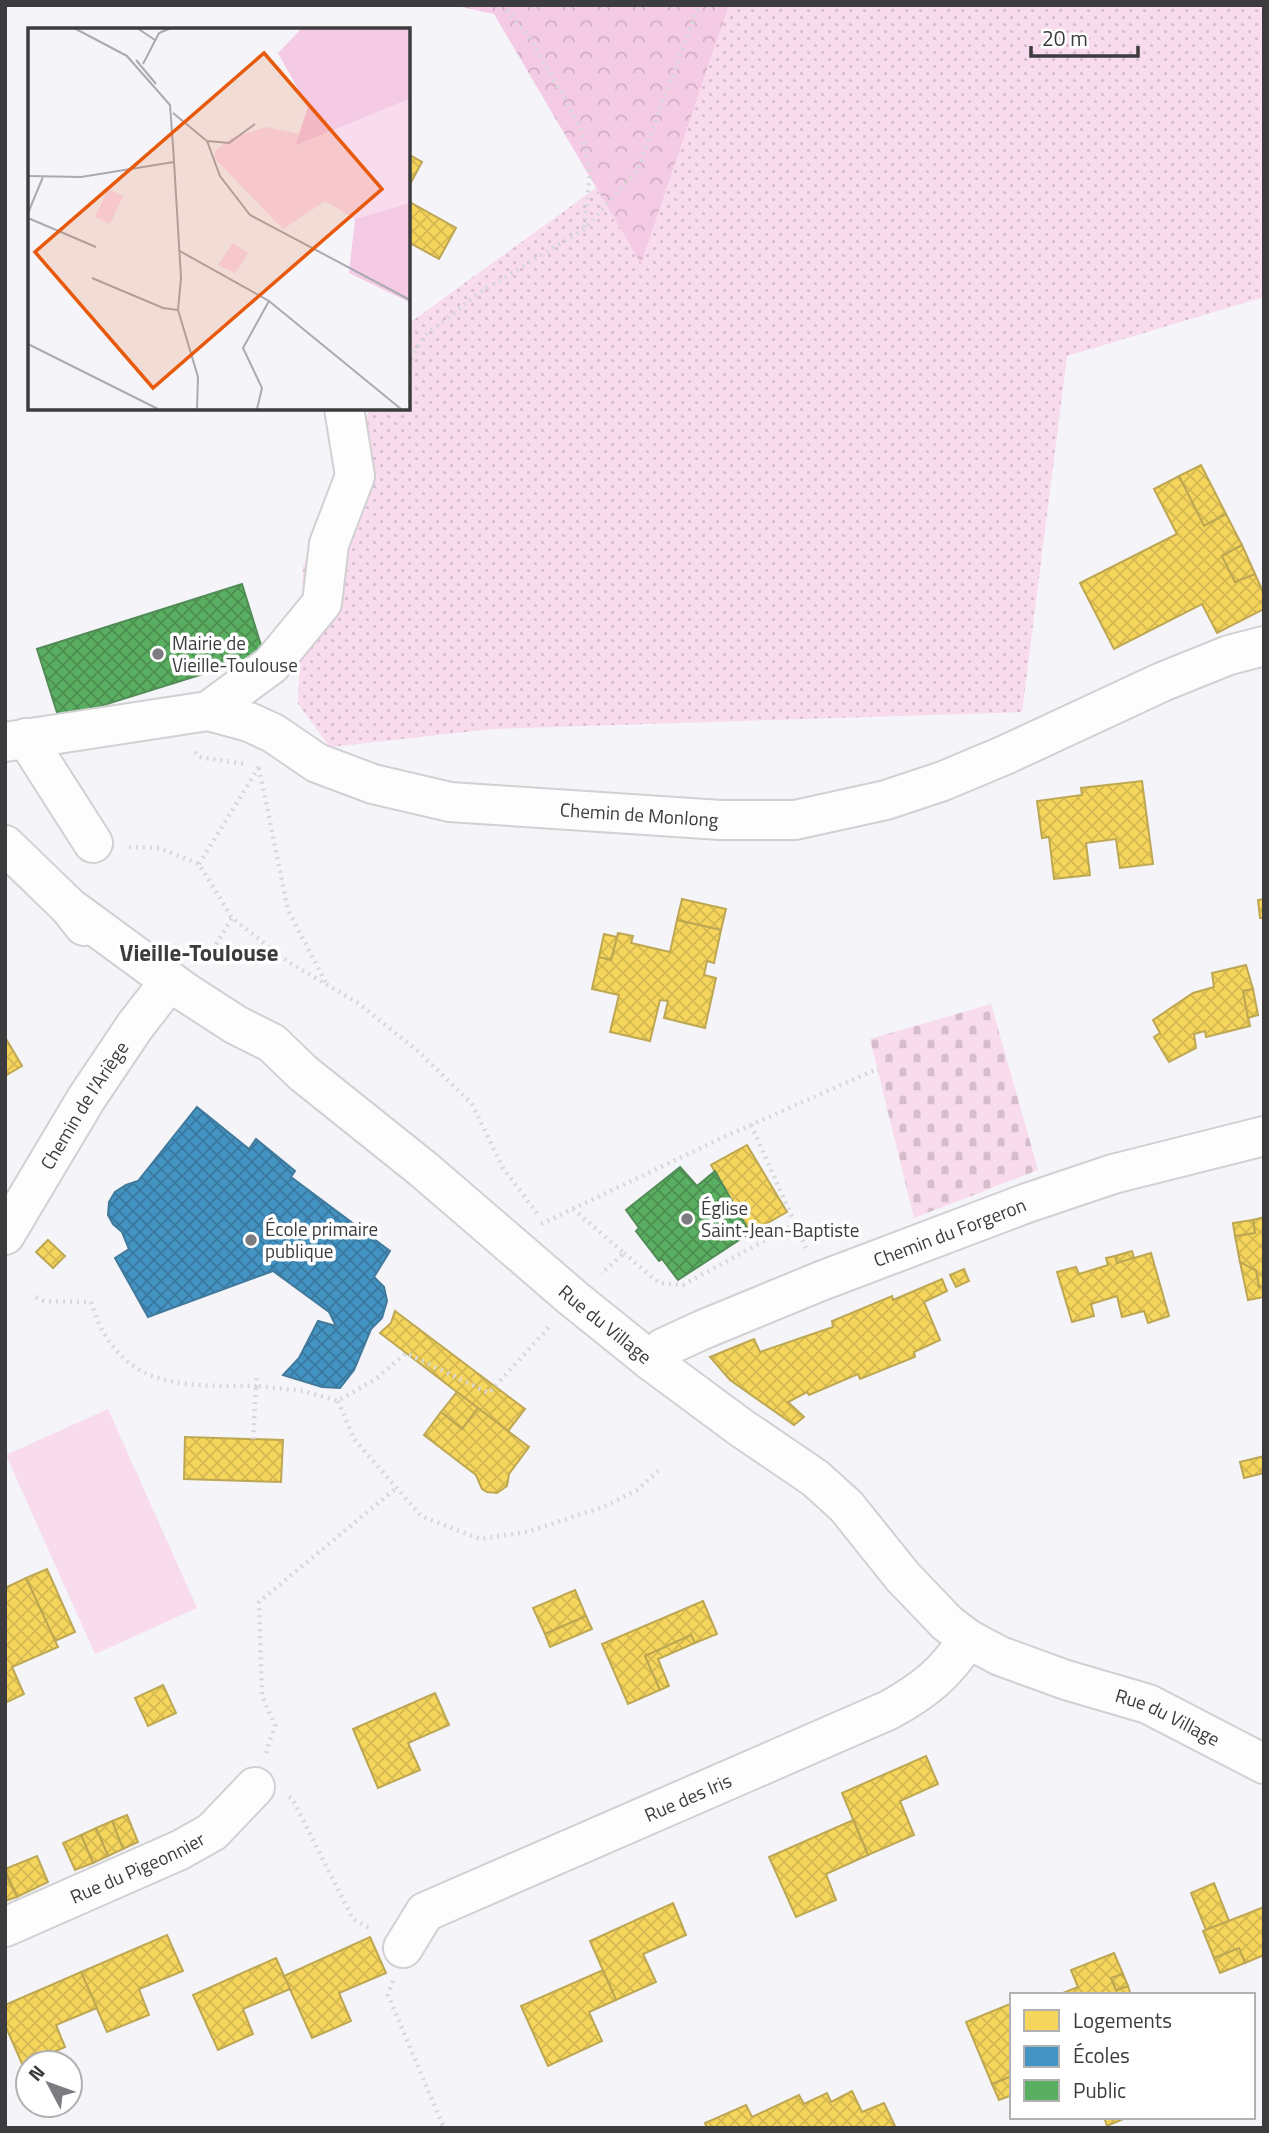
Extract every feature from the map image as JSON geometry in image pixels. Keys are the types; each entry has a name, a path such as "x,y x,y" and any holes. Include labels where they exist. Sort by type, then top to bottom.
{"street":[{"path":"208,711 271,665 322,603 328,544 355,476 344,410"},
{"name":"Chemin de Monlong","path":"15,740 208,711 249,722 273,733 317,763 373,784 450,802 721,820 796,820 886,800 943,781 1161,682 1229,655 1264,646"},
{"path":"15,740 93,843"},
{"name":"Rue du Village","path":"5,845 69,907 102,948 164,989 203,1031 303,1073 423,1169 650,1361 815,1478 846,1506 903,1577 947,1623 963,1646 1000,1656 1066,1681 1148,1704 1264,1763"},
{"name":"Chemin de l'Ariège","path":"5,1235 86,1099 135,1026 164,989"},
{"name":"Chemin du Forgeron","path":"650,1361 663,1348 821,1281 1027,1202 1113,1174 1264,1136"},
{"name":"Rue des Iris","path":"403,1948 425,1912 889,1710 917,1694 953,1662 963,1646"},
{"name":"Rue du Pigeonnier","path":"5,1927 180,1850 212,1832 255,1787"}],"path":[{"path":"502,5 528,35 581,127 590,174 584,229"},
{"path":"410,361 423,337 479,293 584,229 637,170 699,5"},
{"path":"208,711 185,738 199,757 259,766"},
{"path":"199,864 259,766"},
{"path":"259,766 288,910 328,986"},
{"path":"135,848 159,848 199,864 232,918 290,963 358,1003 419,1052 472,1104 503,1168 544,1222 751,1124 877,1069"},
{"path":"204,963 232,918"},
{"path":"751,1124 821,1281"},
{"path":"573,1209 659,1283 683,1285 795,1224"},
{"path":"610,1267 624,1253"},
{"path":"36,1297 44,1301 91,1303 104,1334 131,1366 164,1382 304,1391 338,1401 377,1378 406,1353 489,1392 574,1299"},
{"path":"253,1439 257,1373"},
{"path":"338,1401 354,1439 421,1516 481,1539 527,1532 603,1507 637,1490 660,1469"},
{"path":"275,1725 262,1696 259,1602 395,1489"},
{"path":"255,1787 292,1798 353,1919"},
{"path":"388,1995 444,2128"}],"green space":[{"path":"452,5 729,5 641,264 494,14"},
{"path":"729,5 1264,5 1264,297 1067,356 1022,712 492,729 330,747 298,704 303,567 369,410 410,410 410,323 596,188 641,264"},
{"path":"991,1004 1038,1170 914,1218 870,1039"},
{"path":"108,1409 197,1608 95,1654 6,1455"}],"building: Logements":[{"path":"410,155 422,162 410,184"},
{"path":"410,202 456,228 439,259 410,243"},
{"path":"1201,465 1226,514 1204,526 1179,476"},
{"path":"1179,476 1204,526 1226,514 1242,545 1222,556 1235,582 1255,574 1264,594 1264,609 1217,633 1202,604 1114,649 1080,583 1177,534 1154,489"},
{"path":"1242,545 1255,574 1235,582 1222,556"},
{"path":"1142,781 1153,864 1120,868 1116,839 1086,843 1090,875 1054,879 1049,837 1042,838 1037,801 1082,795 1081,788"},
{"path":"682,899 726,909 721,930 677,920"},
{"path":"1264,899 1264,918 1260,918 1258,900"},
{"path":"677,920 721,930 714,963 707,961 704,975 716,978 705,1028 664,1018 668,1001 660,1000 650,1041 610,1032 619,995 592,989 599,957 611,960 618,933 633,936 631,943 670,952"},
{"path":"604,934 617,937 611,960 599,957"},
{"path":"1246,965 1253,989 1243,991 1250,1026 1206,1037 1205,1031 1194,1034 1196,1048 1169,1062 1154,1037 1160,1033 1153,1020 1193,993 1214,987 1212,973"},
{"path":"1253,989 1258,1015 1248,1018 1243,991"},
{"path":"5,1037 22,1066 5,1076"},
{"path":"747,1145 787,1212 750,1233 711,1165"},
{"path":"1264,1217 1264,1286 1259,1287 1256,1271 1240,1262 1235,1236 1255,1233 1253,1220"},
{"path":"1253,1220 1255,1233 1235,1236 1233,1223"},
{"path":"48,1240 65,1256 53,1268 36,1252"},
{"path":"1132,1251 1134,1258 1117,1263 1115,1256"},
{"path":"1151,1253 1169,1316 1148,1323 1144,1311 1122,1317 1117,1296 1091,1304 1094,1316 1072,1322 1057,1272 1076,1267 1079,1274 1108,1265 1106,1258 1115,1256 1117,1263"},
{"path":"1240,1262 1256,1271 1259,1287 1264,1286 1264,1297 1248,1300"},
{"path":"964,1269 969,1281 956,1287 950,1275"},
{"path":"942,1279 947,1291 924,1302 940,1340 914,1352 915,1357 860,1379 858,1374 809,1395 807,1392 788,1402 804,1417 794,1425 730,1380 710,1357 754,1339 760,1352 833,1327 832,1321 892,1296 893,1300"},
{"path":"395,1311 525,1409 508,1431 380,1333 391,1323"},
{"path":"457,1392 478,1408 462,1429 441,1412"},
{"path":"478,1408 529,1447 509,1474 507,1486 497,1493 482,1489 476,1475 424,1435 441,1412 462,1429"},
{"path":"185,1437 283,1440 281,1482 184,1479"},
{"path":"1264,1456 1264,1473 1244,1478 1240,1462"},
{"path":"47,1569 75,1632 55,1641 26,1578"},
{"path":"26,1578 58,1647 12,1667 24,1694 5,1703 5,1588"},
{"path":"575,1590 586,1616 545,1634 533,1608"},
{"path":"703,1601 717,1634 695,1643 691,1635 645,1656 660,1690 628,1704 602,1644"},
{"path":"586,1616 592,1629 550,1647 545,1634"},
{"path":"691,1635 695,1643 658,1659 669,1686 660,1690 645,1656"},
{"path":"163,1685 176,1713 148,1726 135,1698"},
{"path":"435,1693 449,1725 408,1743 420,1770 378,1788 353,1729"},
{"path":"926,1756 938,1784 900,1801 914,1835 868,1855 842,1793"},
{"path":"127,1815 138,1842 123,1849 112,1821"},
{"path":"853,1820 868,1855 826,1874 836,1900 796,1917 769,1857"},
{"path":"112,1821 123,1849 108,1856 96,1828"},
{"path":"96,1828 108,1856 93,1863 81,1835"},
{"path":"81,1835 93,1863 75,1870 63,1843"},
{"path":"37,1856 48,1882 17,1897 5,1869"},
{"path":"5,1872 17,1897 5,1901"},
{"path":"1214,1883 1229,1921 1206,1930 1191,1893"},
{"path":"673,1903 686,1935 643,1954 656,1982 616,2000 590,1941"},
{"path":"1264,1907 1264,1955 1245,1963 1239,1948 1214,1958 1203,1931"},
{"path":"167,1935 183,1971 139,1989 149,2015 107,2032 81,1972"},
{"path":"370,1937 386,1973 339,1993 351,2021 312,2038 284,1976"},
{"path":"1239,1948 1245,1963 1220,1973 1214,1958"},
{"path":"1114,1953 1123,1974 1111,1978 1116,1990 1128,1986 1130,1993 1063,1993 1078,1987 1071,1970"},
{"path":"276,1958 290,1989 243,2009 253,2034 218,2050 193,1995"},
{"path":"603,1970 616,2000 589,2012 602,2041 548,2066 521,2006"},
{"path":"81,1972 97,2008 56,2025 65,2047 16,2049 5,2025 5,2005"},
{"path":"1123,1974 1128,1986 1116,1990 1111,1978"},
{"path":"1010,2004 1010,2077 992,2084 966,2022"},
{"path":"1010,2077 1010,2096 999,2100 992,2084"},
{"path":"852,2091 862,2112 884,2103 896,2128 707,2128 705,2123 746,2105 752,2117 799,2095 804,2104 827,2093 831,2102"},
{"path":"1105,2119 1123,2119 1107,2126"}],"building: Écoles":[{"name":"École primaire publique","path":"197,1107 249,1149 256,1139 295,1171 291,1177 390,1251 374,1277 384,1287 387,1301 382,1318 371,1329 354,1370 340,1388 322,1387 283,1375 299,1358 318,1321 336,1326 329,1312 273,1271 148,1317 115,1258 129,1249 122,1232 108,1215 109,1202 115,1192 138,1181"}],"building: Public":[{"path":"242,584 264,655 59,719 37,649"},
{"name":"Église Saint-Jean-Baptiste","path":"680,1167 697,1186 715,1171 750,1233 678,1280 636,1231 639,1228 626,1210"}],"place":[{"name":"Mairie de Vieille-Toulouse","path":"158,654"},
{"name":"Église Saint-Jean-Baptiste","path":"687,1219"},
{"name":"École primaire publique","path":"251,1240"}],"district":[{"name":"Vieille-Toulouse","path":"199,953"}]}
